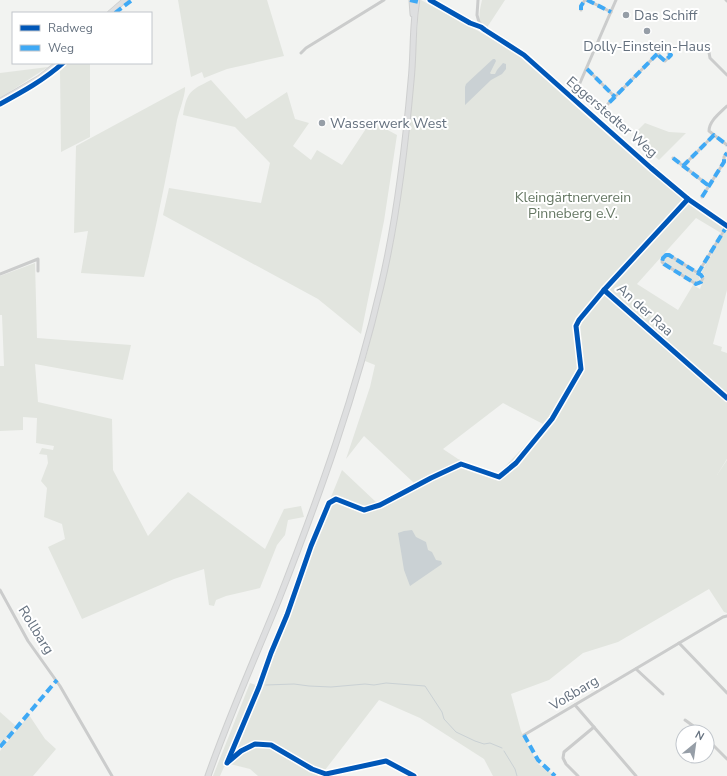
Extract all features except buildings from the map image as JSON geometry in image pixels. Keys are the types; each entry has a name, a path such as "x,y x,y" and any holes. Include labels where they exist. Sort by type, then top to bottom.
{"main road":[{"path":"111,12 126,0"},
{"path":"412,0 415,27"},
{"path":"208,776 309,520 338,437 370,332 383,276 395,213 410,95 417,0"},
{"path":"0,101 39,78 57,64"}],"street":[{"path":"302,53 306,48 384,0"},
{"name":"Eggerstedter Weg","path":"478,0 477,15 481,27 524,55 688,199 727,226"},
{"path":"581,10 581,6 586,0 611,12"},
{"path":"573,99 616,0"},
{"path":"708,47 710,58 727,75"},
{"path":"601,111 615,97 657,54 663,48 671,55 664,61 657,54"},
{"path":"586,69 615,97"},
{"path":"727,106 709,127 709,131 727,145"},
{"path":"683,166 714,135"},
{"path":"702,197 724,162 724,157 727,153"},
{"path":"673,158 709,186"},
{"name":"An der Raa","path":"688,199 604,290 727,398"},
{"path":"698,273 727,226"},
{"path":"666,255 669,255 698,273 702,275 703,278 701,282 696,284 664,264 662,262 663,258 666,255"},
{"path":"0,274 38,259 38,271"},
{"name":"Rollbarg","path":"0,590 28,641 57,680 112,776"},
{"name":"Voßbarg","path":"524,735 727,616"},
{"path":"679,643 727,693"},
{"path":"636,669 663,694"},
{"path":"575,705 636,776"},
{"path":"686,720 692,724"},
{"path":"578,776 566,764 563,758 564,752 594,727"},
{"path":"715,747 727,760"}],"green space":[{"path":"178,0 267,0 284,56 227,69 204,78 202,72 191,77"},
{"name":"Kleingärtnerverein Pinneberg e.V.","path":"421,0 482,33 523,58 574,105 683,199 723,225 724,227 721,233 696,218 637,284 678,310 693,285 700,289 705,276 702,271 727,229 727,290 713,344 722,347 721,351 727,353 727,459 717,475 727,460 727,613 724,612 709,589 618,642 583,653 549,680 511,694 521,731 538,764 556,776 493,776 484,759 420,718 379,700 325,770 317,776 258,776 250,769 230,764 224,767 220,776 213,776 250,683 262,687 289,615 311,546 342,470 377,503 414,483 364,436 346,459 370,387 375,365 365,361 384,285 390,253 417,34 419,5","holes":["503,403 543,424 534,436 498,474 458,459 443,449"]},
{"path":"482,0 505,0 486,29 481,23 480,19"},
{"path":"67,64 90,64 90,137 61,152 60,71"},
{"path":"48,67 0,98 0,73"},
{"path":"211,80 246,119 287,92 295,119 309,123 293,146 311,160 317,150 342,165 371,121 397,135 384,221 361,334 318,299 163,215 169,188 261,203 270,163 235,127 183,115 186,101 191,92"},
{"path":"185,87 158,218 144,277 81,273 88,231 74,233 76,146"},
{"path":"645,123 669,132 686,133 659,160 632,136"},
{"path":"666,257 670,257 699,276 700,281 695,282 665,264 664,260"},
{"path":"35,263 37,338 131,345 123,380 35,364 38,402 112,419 113,470 148,536 188,492 265,549 284,509 301,506 304,517 288,520 285,535 277,545 260,588 226,596 216,600 214,606 209,605 204,569 174,579 82,619 48,547 65,539 62,524 44,517 47,488 41,481 48,463 47,455 39,454 42,448 53,450 54,446 36,443 37,418 23,417 23,430 0,431 0,366 4,366 2,315 0,315 0,276"},
{"path":"0,712 17,727 0,747"},
{"path":"29,715 45,739 56,749 33,776 0,776 0,751"}],"shaded area":[{"path":"493,59 496,61 490,73 491,74 495,74 503,63 506,64 506,69 502,74 491,80 465,105 466,84"},
{"path":"412,530 416,537 426,542 428,550 432,552 436,560 441,561 442,564 410,586 404,570 398,533"}],"waterway":[{"path":"266,685 294,684 331,687 386,683 425,686 442,712 444,719 456,732 475,741 484,744 490,743 502,748"},
{"path":"504,751 515,769 517,776"}],"marked path":[{"path":"116,12 132,0"},
{"path":"410,0 419,2 420,0"},
{"path":"581,10 581,6 585,0"},
{"path":"587,0 611,12"},
{"path":"601,111 663,48 671,55 665,61 657,54"},
{"path":"587,69 615,97"},
{"path":"683,166 714,135 727,145"},
{"path":"702,197 724,162 724,157 727,153"},
{"path":"673,158 709,186"},
{"path":"698,273 727,226"},
{"path":"666,255 669,255 701,275 703,278 701,282 696,284 664,264 662,262 666,255"},
{"path":"0,747 57,680"},
{"path":"524,735 538,760 555,776"}],"cycle path":[{"path":"430,0 470,23 481,27 524,55 651,168 688,199 727,226"},
{"path":"0,104 41,80 62,64"},
{"path":"227,763 259,687 287,615 311,546 329,503 336,499 364,510 380,505 461,464 499,477 516,463 552,419 581,369 576,326 579,320 604,290 688,199"},
{"path":"604,290 727,398"},
{"path":"228,762 241,751 255,744 271,745 312,769 326,774 386,761 414,776"}],"place":[{"name":"Das Schiff","path":"626,15"},
{"name":"Dolly-Einstein-Haus","path":"647,31"},
{"name":"Wasserwerk West","path":"322,123"}]}
